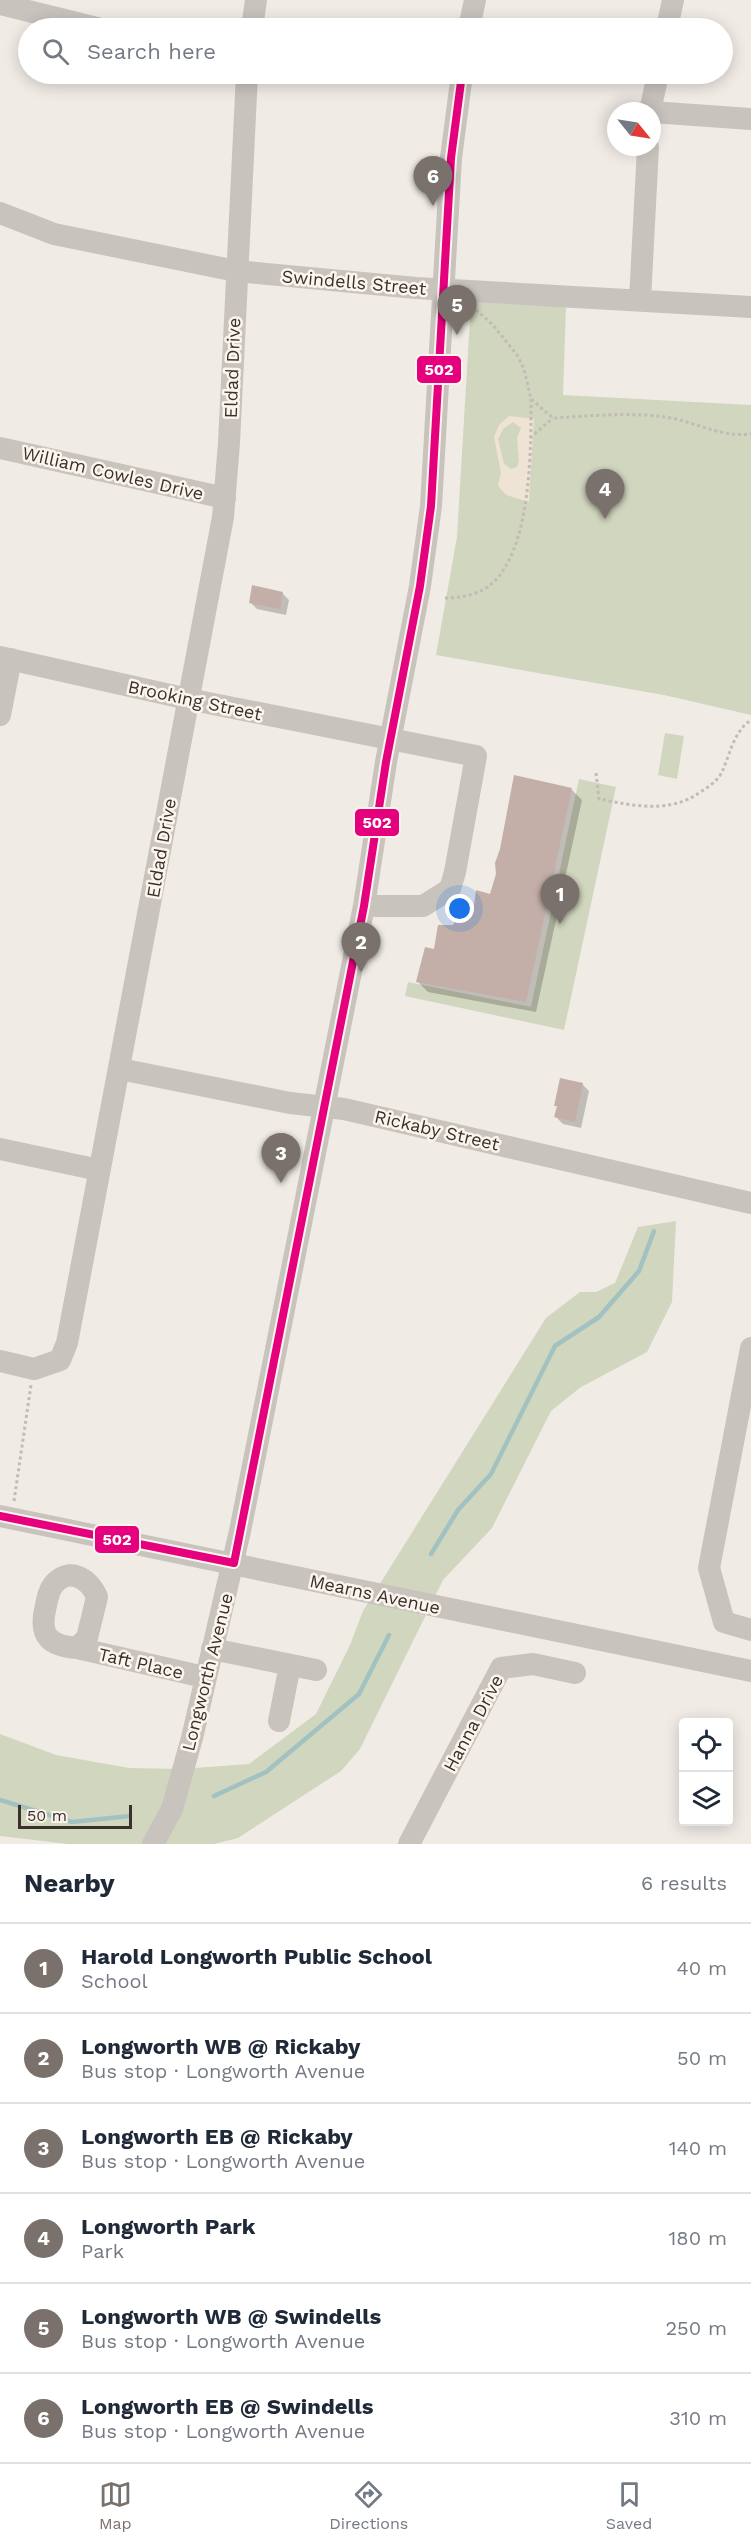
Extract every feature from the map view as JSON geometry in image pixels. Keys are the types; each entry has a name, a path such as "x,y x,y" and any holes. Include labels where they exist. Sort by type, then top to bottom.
{"street":[{"path":"253,18 256,0"},
{"path":"471,18 475,0"},
{"path":"669,18 673,0"},
{"path":"0,4 57,18"},
{"name":"Eldad Drive","path":"34,1369 60,1360 67,1343 225,498 247,84"},
{"name":"Longworth Avenue","path":"153,1844 172,1809 192,1738 204,1677 234,1563 325,1106 363,906 390,739 418,597 431,506 451,158 461,84"},
{"path":"653,102 656,84"},
{"path":"661,113 751,119"},
{"path":"640,300 648,156"},
{"name":"Swindells Street","path":"0,213 54,234 236,271 443,290 751,307"},
{"name":"William Cowles Drive","path":"0,448 225,498"},
{"path":"0,716 6,658"},
{"name":"Brooking Street","path":"6,658 188,699 476,756 450,889 423,906 363,906"},
{"name":"Rickaby Street","path":"120,1069 291,1104 325,1106 751,1203"},
{"path":"0,1149 99,1170"},
{"path":"751,1348 745,1418 709,1568 724,1622 751,1630"},
{"path":"0,1361 34,1369"},
{"name":"Mearns Avenue","path":"5,1517 751,1671"},
{"name":"Taft Place","path":"77,1648 204,1677"},
{"path":"212,1649 316,1670"},
{"name":"Hanna Drive","path":"408,1844 501,1668 533,1664 575,1673"},
{"path":"279,1721 290,1665"}],"path":[{"path":"445,598 466,596 488,586 506,564 519,532 526,501 531,399 524,369 517,355 493,325 471,305"},
{"path":"531,399 553,418"},
{"path":"529,439 553,418 644,415 682,420 729,434 751,434"},
{"path":"596,773 599,799 635,806 663,807 679,804 698,795 716,779 721,773 741,727 751,720"},
{"path":"5,1517 34,1369"}],"green space":[{"path":"471,302 566,307 563,395 751,405 751,715 664,695 436,655 457,537"},
{"path":"665,733 684,736 677,779 658,775"},
{"path":"579,779 616,787 564,1030 405,996 408,982 531,1007"},
{"path":"676,1221 672,1302 647,1352 581,1387 551,1411 492,1528 443,1580 360,1749 341,1771 238,1838 214,1844 68,1844 0,1836 0,1734 56,1755 129,1768 181,1769 249,1764 316,1714 350,1645 363,1611 546,1318 580,1292 596,1292 615,1283 638,1227"}],"shaded area":[{"path":"509,416 534,419 529,502 506,495 498,486 501,473 494,437 499,425","holes":["513,422 521,428 517,438 519,461 517,467 511,469 504,464 498,439 503,429"]}],"building":[{"path":"252,585 283,592 280,609 249,603"},
{"path":"514,775 572,788 526,1002 416,982 425,947 434,949 438,925 453,925 458,915 473,913 476,890 490,894 496,874 495,863 500,849"},
{"path":"560,1078 583,1083 575,1122 554,1117"}],"waterway":[{"path":"431,1554 458,1510 491,1474 555,1346 599,1317 639,1271 654,1231"},
{"path":"214,1796 266,1772 359,1694 389,1635"},
{"path":"0,1800 72,1822 130,1816"}],"transit line":[{"name":"502","path":"234,1563 364,906 386,762 420,586 431,506 451,158 461,84"},
{"name":"502","path":"0,1516 234,1563"}],"place":[{"name":"Longworth EB @ Swindells","path":"433,206"},
{"name":"Longworth WB @ Swindells","path":"457,335"},
{"name":"Longworth Park","path":"605,519"},
{"name":"Harold Longworth Public School","path":"560,924"},
{"name":"Longworth WB @ Rickaby","path":"361,972"},
{"name":"Longworth EB @ Rickaby","path":"281,1183"}]}
